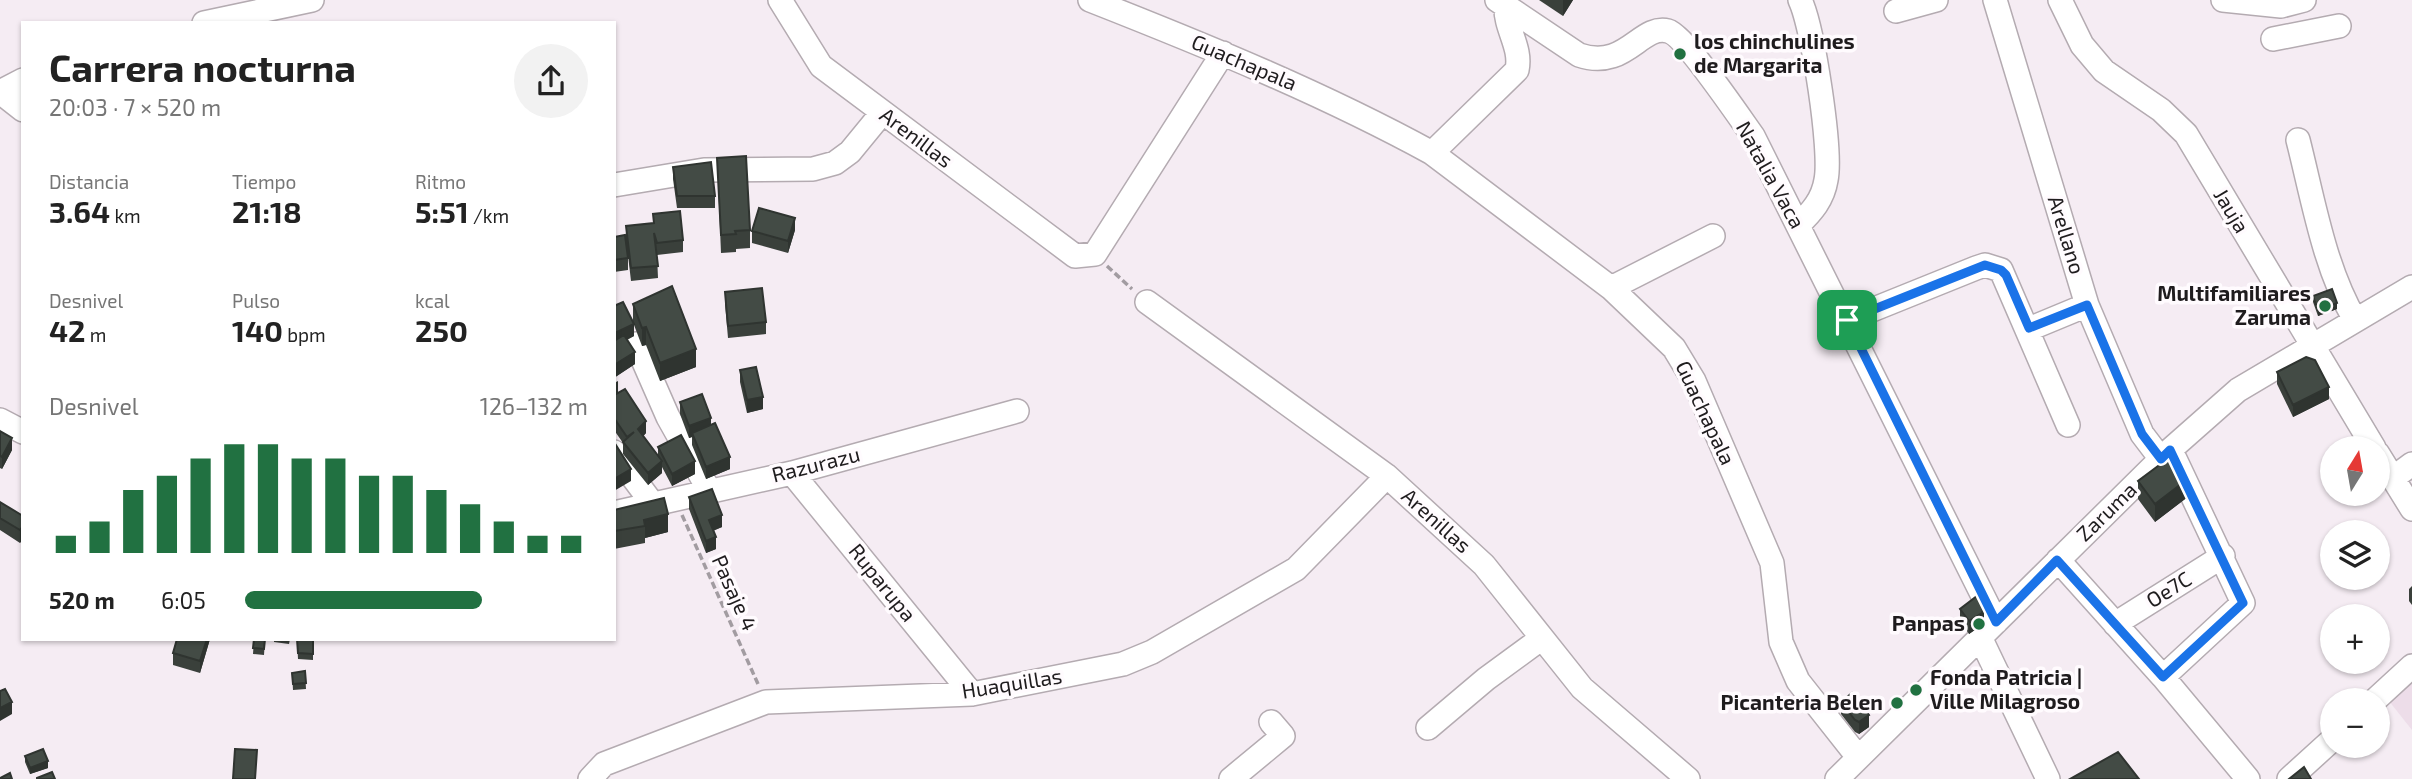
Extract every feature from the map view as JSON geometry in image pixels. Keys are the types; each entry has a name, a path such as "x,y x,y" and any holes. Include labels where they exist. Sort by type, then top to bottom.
{"street":[{"path":"213,21 312,0"},
{"name":"Arenillas","path":"780,0 821,66 882,113 1085,255"},
{"name":"Guachapala","path":"1090,0 1223,53 1355,111 1432,153 1611,288 1674,348 1694,380 1772,563 1781,642 1798,681 1858,757"},
{"path":"1798,225 1811,214 1821,199 1828,164 1811,37 1800,0"},
{"path":"1896,11 1936,0"},
{"name":"Arellano","path":"1995,0 2087,305 2142,434 2166,455 2223,556 2243,603 2163,677"},
{"name":"Jauja","path":"2060,0 2082,45 2104,71 2161,110 2186,134 2367,436"},
{"path":"2223,0 2293,3 2280,38 2339,26"},
{"path":"1432,153 1517,70 1520,60 1502,3"},
{"name":"Natalia Vaca","path":"1502,3 1579,55 1591,59 1613,57 1656,31 1673,33 1753,136 1847,320 1988,629 2048,779"},
{"path":"1085,255 1223,53"},
{"path":"21,81 0,92 21,108"},
{"path":"616,185 704,170 813,169 835,163 850,152 882,113"},
{"path":"2298,139 2324,238 2346,304 2356,320"},
{"path":"1611,288 1713,236"},
{"path":"1847,320 1985,265 2001,270 2006,275 2029,328 2068,425"},
{"name":"Zaruma","path":"1837,779 2057,560 2238,390 2412,287"},
{"name":"Arenillas","path":"1147,302 1387,476 1484,565 1582,688 1688,779"},
{"path":"2029,328 2087,305"},
{"path":"636,344 668,417 709,490"},
{"name":"Razurazu","path":"616,512 792,473 1017,411"},
{"path":"0,420 21,431"},
{"path":"616,454 663,500"},
{"path":"2393,478 2412,464"},
{"name":"Ruparupa","path":"792,473 972,694"},
{"path":"2390,473 2412,509"},
{"name":"Huaquillas","path":"590,779 604,764 766,702 972,694 1123,664 1152,652 1296,569 1387,476"},
{"name":"Oe7C","path":"2115,624 2223,556"},
{"path":"2057,560 2163,677 2248,779"},
{"path":"1428,728 1486,679 1542,638"},
{"path":"2388,688 2412,666"},
{"path":"1231,779 1283,736 1271,722"},
{"path":"2289,779 2320,751"}],"path":[{"path":"1085,255 1147,302"},
{"name":"Pasaje 4","path":"663,500 766,702"}],"shaded area":[{"path":"2412,679 2412,730 2390,702"}],"building":[{"path":"746,156 750,230 721,235 717,158"},
{"path":"711,162 715,196 677,196 673,167"},
{"path":"759,208 795,218 788,241 752,231"},
{"path":"680,211 683,240 657,243 654,233 658,266 631,268 626,226 654,223 653,214"},
{"path":"625,235 628,258 616,260 616,237"},
{"path":"672,286 696,349 660,363 646,327 642,328 633,304"},
{"path":"762,288 766,322 728,326 725,292"},
{"path":"2332,289 2337,303 2318,310 2313,296"},
{"path":"623,302 634,324 616,333 616,305"},
{"path":"624,335 635,352 616,364 616,340"},
{"path":"2306,357 2315,360 2329,387 2293,405 2277,372"},
{"path":"756,367 763,397 747,400 740,370"},
{"path":"625,389 646,421 638,429 662,461 648,473 623,442 634,432 627,437 616,421 616,394"},
{"path":"702,394 711,418 689,426 680,402"},
{"path":"715,423 730,457 706,467 692,433"},
{"path":"0,431 12,438 2,457 0,456"},
{"path":"681,435 695,461 672,474 658,447"},
{"path":"616,445 631,469 616,478"},
{"path":"2170,457 2177,459 2189,478 2155,504 2138,481"},
{"path":"712,489 722,515 709,520 716,537 706,541 689,497"},
{"path":"664,498 668,514 644,520 645,526 616,531 616,510"},
{"path":"0,502 21,515 21,529 20,530 0,518"},
{"path":"1977,596 1984,606 1982,613 1969,621 1960,609"},
{"path":"176,641 206,641 200,661 173,653"},
{"path":"254,641 265,641 264,649 253,648"},
{"path":"297,641 313,641 313,654 298,653"},
{"path":"305,671 306,683 293,684 292,673"},
{"path":"5,689 12,702 0,708 0,691"},
{"path":"1852,693 1869,715 1859,722 1841,702"},
{"path":"43,749 48,761 30,768 25,756"},
{"path":"235,749 257,750 255,779 233,779"},
{"path":"2118,752 2139,779 2070,779"},
{"path":"2304,767 2311,779 2289,779"},
{"path":"52,772 55,779 37,779 37,778"},
{"path":"10,773 12,779 0,779 0,778"}],"place":[{"name":"los chinchulines de Margarita","path":"1680,54"},
{"name":"Multifamiliares Zaruma","path":"2325,306"},
{"name":"Panpas","path":"1979,624"},
{"name":"Fonda Patricia | Ville Milagroso","path":"1916,690"},
{"name":"Picanteria Belen","path":"1897,703"}],"route":[{"path":"1985,265 1993,266 2006,275 2029,328 2087,305 2142,434 2161,459 2170,450 2223,556 2243,603 2163,677 2057,560 1996,622 1847,320 1985,265"}]}
